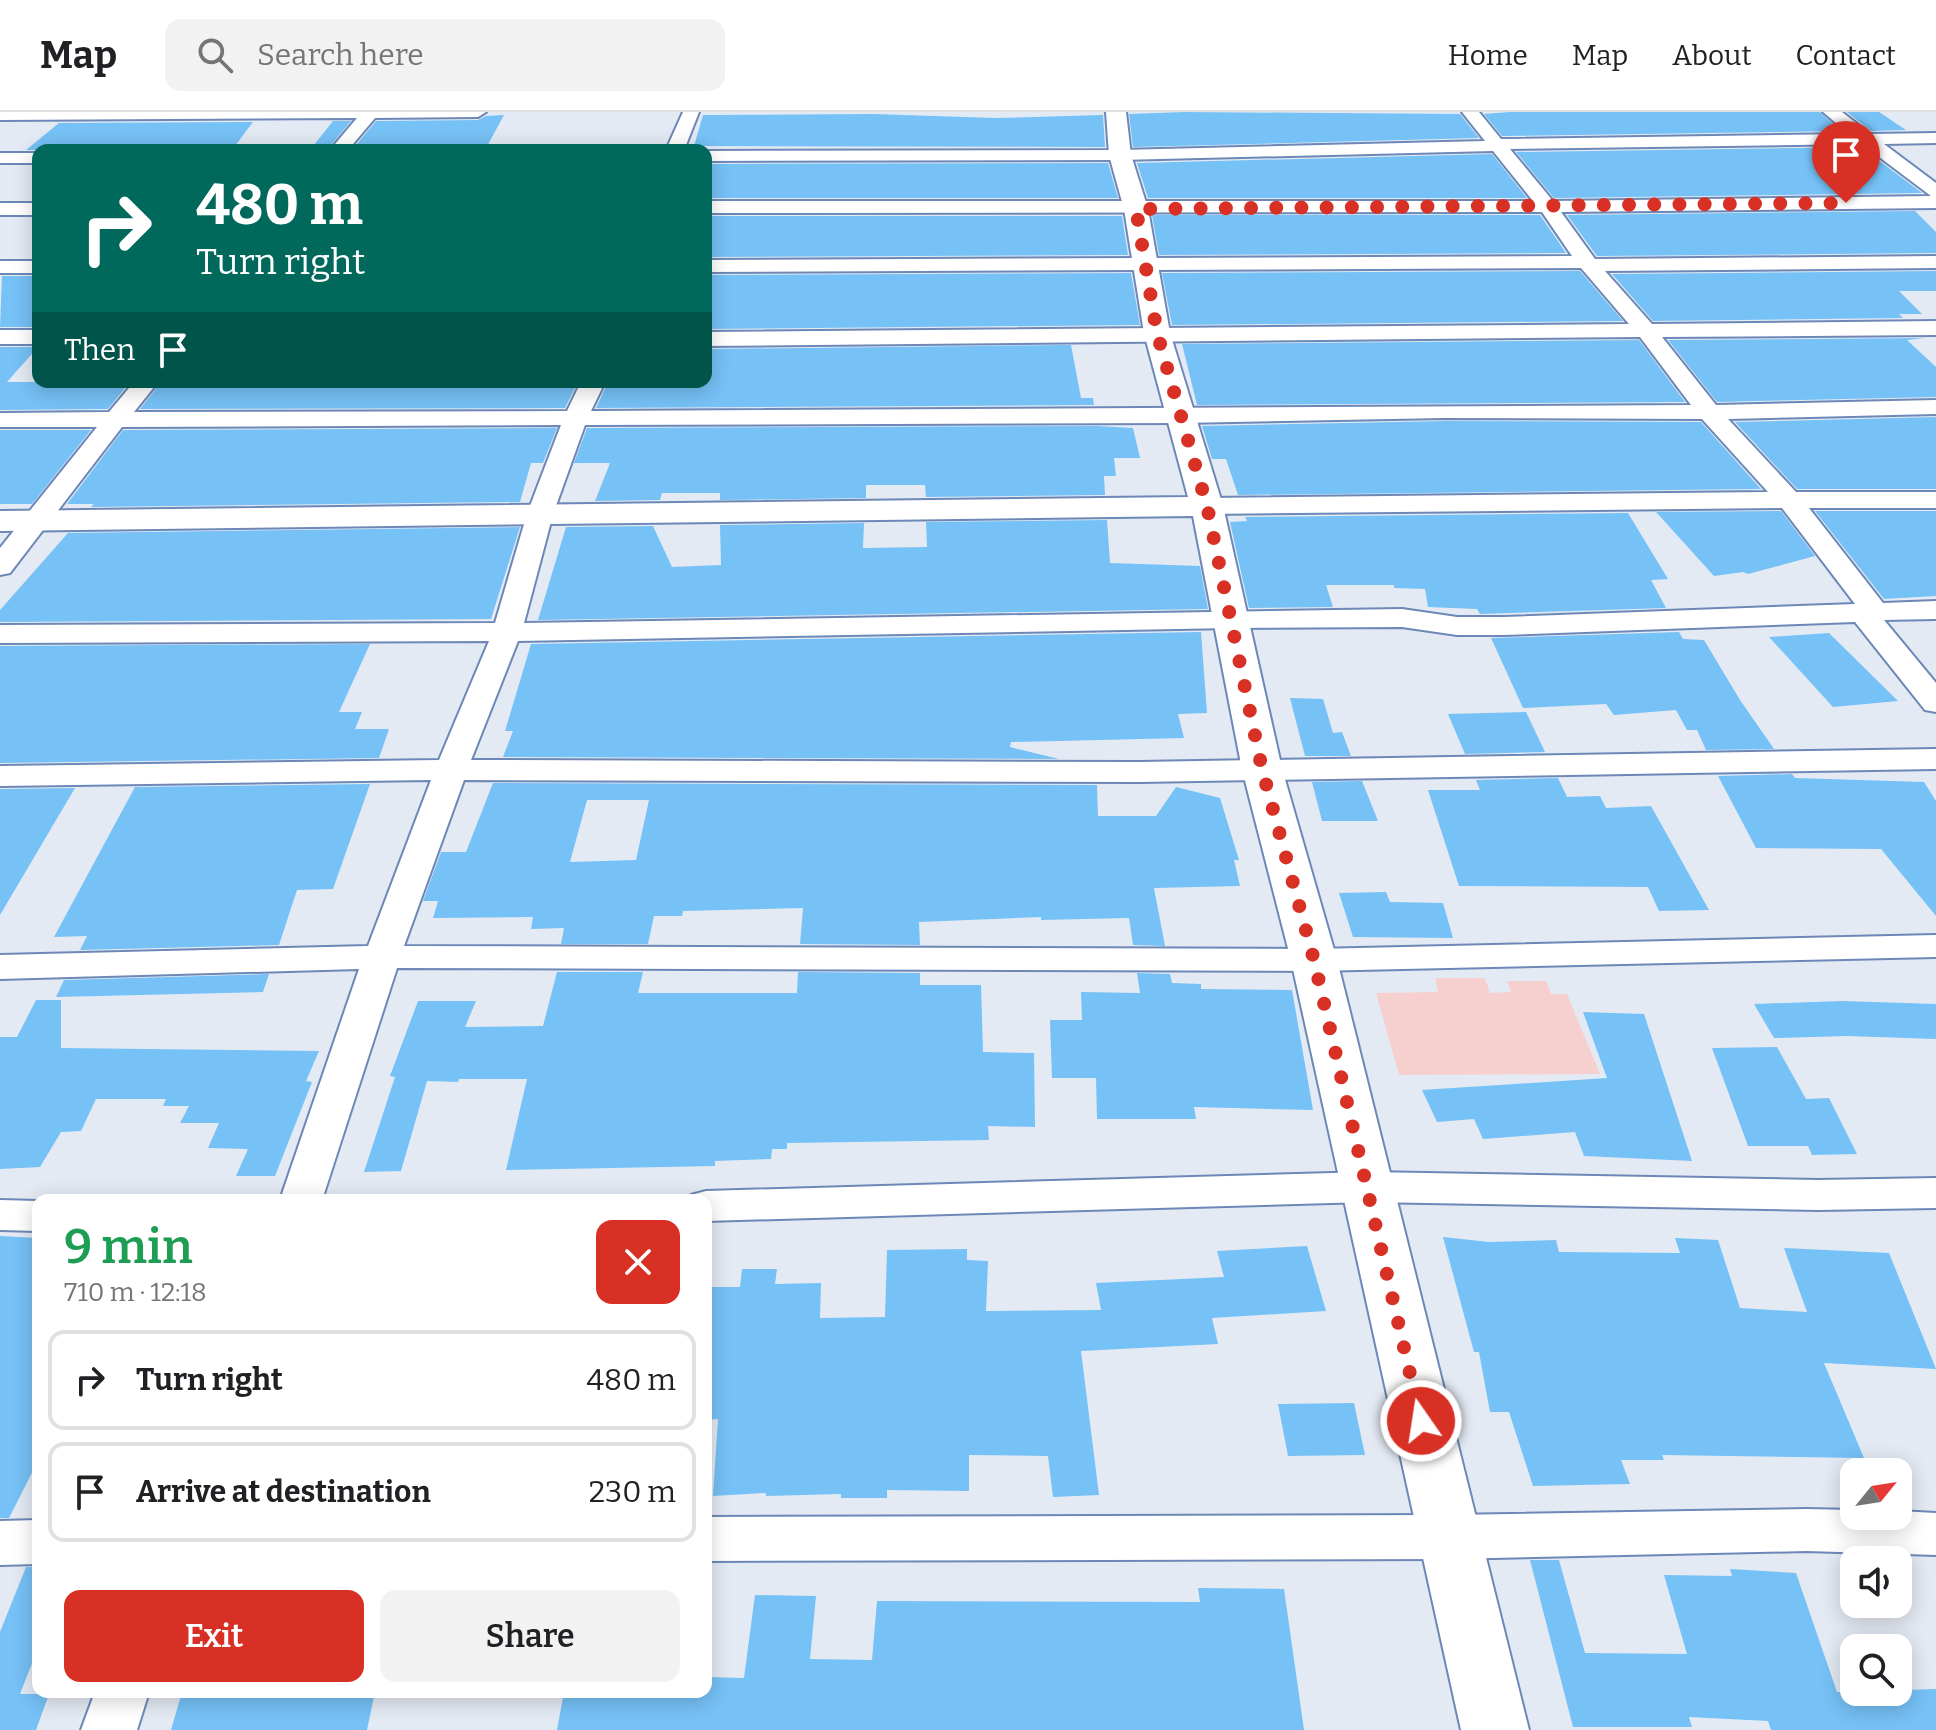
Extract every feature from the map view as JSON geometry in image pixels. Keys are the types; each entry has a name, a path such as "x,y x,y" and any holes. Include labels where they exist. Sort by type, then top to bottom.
{"street":[{"path":"344,144 371,112"},
{"path":"0,115 478,112"},
{"path":"678,144 691,112"},
{"path":"1116,112 1120,155 1136,209 1157,333 1207,506 1262,769 1314,960 1495,1730"},
{"path":"1470,112 1547,205 1564,228 1568,241 1647,332 1709,412 1789,500 1936,703"},
{"path":"1831,112 1936,192"},
{"path":"712,156 1120,155 1936,138"},
{"path":"0,158 32,158"},
{"path":"712,207 1136,209 1936,202"},
{"path":"0,209 32,209"},
{"path":"712,266 1146,266 1422,261 1588,264 1936,262"},
{"path":"0,267 32,267"},
{"path":"712,339 1936,328"},
{"path":"0,337 32,337"},
{"path":"0,567 33,521 141,388"},
{"path":"303,1194 382,957 451,770 507,632 540,514 575,419 590,388"},
{"path":"0,420 1182,416 1936,407"},
{"path":"0,521 1936,500"},
{"path":"0,634 507,632 1402,618 1457,626 1504,626 1936,610"},
{"path":"0,776 451,770 1140,772 1936,759"},
{"path":"0,967 382,957 1314,960 1936,946"},
{"path":"712,1206 1368,1187 1818,1195 1936,1193"},
{"path":"0,1215 32,1216"},
{"path":"712,1539 1448,1537 1806,1530 1936,1534"},
{"path":"0,1543 32,1542"},
{"path":"109,1730 120,1698"}],"shaded area":[{"path":"1435,978 1485,978 1490,993 1511,992 1507,981 1546,981 1551,994 1567,994 1600,1074 1399,1075 1376,993 1438,992"}],"building":[{"path":"1820,112 1841,131 1502,136 1484,114"},
{"path":"1847,112 1879,112 1906,130 1871,131"},
{"path":"873,114 996,118 1103,115 1105,147 712,146 695,144 703,115"},
{"path":"1129,114 1460,114 1479,138 1133,147"},
{"path":"504,115 488,144 357,144 376,121 478,120 486,116"},
{"path":"333,121 351,121 332,144 315,144"},
{"path":"253,122 236,144 33,144 59,123"},
{"path":"1861,147 1922,193 1554,198 1516,152"},
{"path":"1492,154 1527,198 1148,198 1137,163"},
{"path":"1108,163 1118,198 712,198 712,164"},
{"path":"1915,211 1936,232 1936,253 1597,256 1567,215"},
{"path":"1152,215 1540,215 1566,253 1159,255"},
{"path":"712,216 1122,216 1128,255 712,257"},
{"path":"1580,271 1623,321 1172,325 1162,273"},
{"path":"1936,271 1936,291 1899,291 1922,314 1899,314 1903,318 1653,321 1612,274"},
{"path":"1131,273 1140,325 712,329 712,275"},
{"path":"2,276 32,276 32,327 0,327"},
{"path":"1925,338 1907,340 1936,367 1936,397 1717,402 1668,340"},
{"path":"1639,340 1685,402 1197,405 1182,344"},
{"path":"1071,345 1081,398 1093,398 1094,405 596,408 605,388 712,388 712,349"},
{"path":"0,347 32,347 32,354 7,382 32,382 32,388 125,388 108,409 0,410"},
{"path":"156,388 575,388 565,408 140,409"},
{"path":"1936,417 1936,489 1797,489 1735,422"},
{"path":"1445,421 1701,422 1761,489 1238,495 1226,459 1212,459 1202,426"},
{"path":"557,428 543,463 531,463 520,502 91,507 94,504 67,504 123,430"},
{"path":"587,428 1133,428 1140,458 1114,458 1116,476 1104,476 1105,495 926,497 925,485 866,485 866,498 720,500 720,493 662,493 660,500 595,501 610,463 574,463"},
{"path":"0,430 91,430 32,504 0,504"},
{"path":"1781,511 1815,556 1748,574 1714,576 1656,512"},
{"path":"1815,511 1936,511 1936,596 1884,599"},
{"path":"1628,513 1668,579 1651,580 1666,608 1480,614 1477,609 1428,607 1425,589 1394,588 1394,585 1326,585 1333,607 1249,608 1230,522 1247,521 1245,517"},
{"path":"1107,520 1110,563 1200,566 1208,609 538,620 566,527 653,526 672,567 721,565 720,525 864,523 863,548 927,547 926,522"},
{"path":"520,527 491,619 0,622 0,610 68,533"},
{"path":"1201,632 1207,713 1178,714 1184,738 1011,742 1010,747 1059,759 503,757 513,731 505,731 531,644"},
{"path":"1679,632 1683,639 1704,640 1774,749 1706,750 1697,730 1687,730 1676,710 1614,715 1606,704 1523,708 1491,638"},
{"path":"1829,633 1898,701 1833,707 1769,637"},
{"path":"370,644 339,712 362,712 355,729 389,729 379,758 0,763 0,646"},
{"path":"1290,698 1323,699 1333,733 1342,732 1351,756 1305,756"},
{"path":"1526,712 1545,752 1465,754 1448,714"},
{"path":"1792,774 1795,778 1924,782 1936,801 1936,916 1881,849 1756,848 1718,776"},
{"path":"1558,778 1567,797 1600,796 1606,808 1651,806 1709,910 1659,911 1648,887 1459,886 1428,790 1480,790 1476,780"},
{"path":"1362,781 1378,821 1322,821 1312,782"},
{"path":"493,783 1097,785 1098,816 1156,816 1176,787 1220,798 1239,860 1234,860 1240,886 1154,888 1165,946 1133,945 1129,918 1041,920 1041,917 919,922 920,945 800,944 803,908 683,911 682,916 654,916 648,944 561,944 564,928 531,929 533,917 433,918 438,901 423,901 441,852 466,852","holes":["587,800 649,800 636,860 570,862"]},
{"path":"370,784 333,889 297,890 279,945 80,950 87,936 54,937 135,787"},
{"path":"75,788 0,915 0,789"},
{"path":"1386,892 1390,902 1443,903 1453,938 1353,937 1339,893"},
{"path":"557,972 643,972 638,993 797,993 798,972 920,973 920,985 981,985 983,1052 1034,1053 1035,1127 988,1126 989,1140 787,1143 787,1149 772,1149 771,1159 715,1161 715,1166 506,1170 527,1079 427,1081 401,1171 364,1172 395,1077 390,1076 418,1001 476,1001 465,1027 543,1026"},
{"path":"1137,973 1170,974 1172,983 1201,984 1201,989 1292,990 1313,1110 1194,1107 1196,1119 1097,1119 1096,1078 1052,1078 1050,1020 1082,1020 1081,992 1140,993"},
{"path":"269,974 263,992 56,997 64,980"},
{"path":"36,1000 61,1000 61,1048 319,1051 306,1081 312,1082 275,1176 236,1176 248,1149 208,1148 219,1123 180,1123 189,1106 163,1106 166,1099 96,1099 81,1131 61,1132 40,1167 0,1169 0,1037 17,1037"},
{"path":"1842,1001 1936,1004 1936,1039 1848,1036 1774,1038 1754,1004"},
{"path":"1583,1012 1644,1014 1692,1161 1584,1156 1575,1132 1483,1139 1474,1119 1437,1122 1422,1090 1607,1078"},
{"path":"1777,1047 1806,1099 1829,1098 1857,1154 1812,1155 1808,1146 1748,1146 1712,1048"},
{"path":"0,1236 32,1238 32,1473 9,1518 0,1518"},
{"path":"1443,1237 1489,1242 1556,1240 1559,1252 1680,1253 1675,1238 1718,1240 1740,1308 1807,1312 1784,1248 1889,1253 1936,1369 1824,1363 1864,1458 1662,1455 1664,1460 1621,1460 1630,1484 1533,1486 1509,1412 1490,1412 1479,1352 1474,1352"},
{"path":"1307,1246 1326,1311 1212,1318 1218,1344 1081,1351 1099,1495 1053,1497 1048,1456 969,1455 969,1491 887,1490 887,1498 841,1498 841,1494 766,1496 766,1493 713,1496 718,1419 712,1420 712,1287 740,1287 742,1269 777,1269 775,1284 821,1283 820,1318 885,1317 887,1250 967,1249 967,1260 988,1261 986,1311 1101,1310 1096,1283 1224,1277 1217,1251"},
{"path":"1354,1403 1365,1455 1288,1456 1278,1404"},
{"path":"1530,1560 1559,1560 1585,1653 1687,1654 1664,1575 1732,1576 1730,1569 1796,1573 1837,1692 1840,1692 1840,1706 1912,1706 1912,1690 1936,1689 1936,1730 1771,1730 1768,1721 1689,1717 1692,1727 1573,1727"},
{"path":"26,1567 32,1567 32,1663 20,1694 48,1698 36,1730 0,1730 0,1632"},
{"path":"1198,1588 1284,1589 1304,1730 557,1730 563,1698 712,1698 712,1677 744,1678 755,1595 816,1596 810,1659 872,1660 877,1601 1200,1602"},
{"path":"180,1698 374,1698 367,1730 171,1730"}],"route":[{"path":"1421,1421 1314,960 1288,855 1262,769 1207,506 1157,333 1136,209 1846,203"}]}
